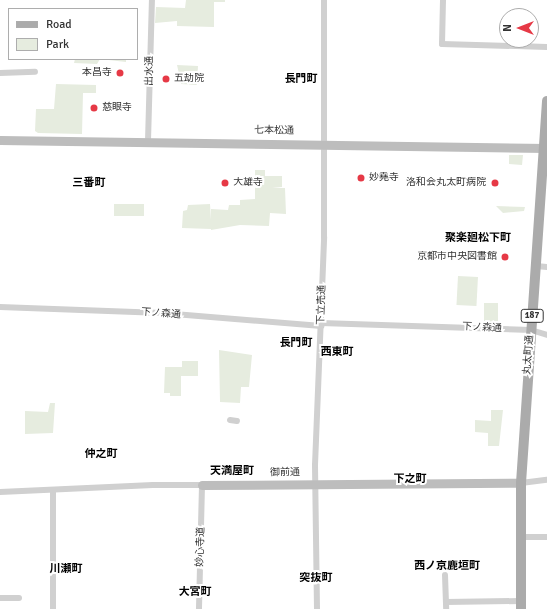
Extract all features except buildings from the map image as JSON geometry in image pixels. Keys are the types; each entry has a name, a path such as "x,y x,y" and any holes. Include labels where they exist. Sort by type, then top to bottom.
{"main road":[{"name":"丸太町通","path":"521,605 521,483 534,330 536,266 547,101"}],"street":[{"name":"出水通","path":"148,141 152,0"},
{"name":"下立売通","path":"317,609 315,484 321,324 325,144 324,0"},
{"path":"443,0 442,44 547,47"},
{"path":"0,73 35,72"},
{"name":"七本松通","path":"0,140 545,148"},
{"path":"536,266 547,267"},
{"name":"下ノ森通","path":"0,307 162,313 321,324 534,330 547,335"},
{"path":"230,420 237,420"},
{"name":"御前通","path":"0,492 53,491 121,486 521,483 547,480"},
{"name":"妙心寺道","path":"199,609 202,485"},
{"path":"53,491 53,609"},
{"path":"521,537 547,537"},
{"path":"445,575 446,606 521,605"},
{"path":"0,598 19,598"}],"green space":[{"path":"186,0 225,0 225,2 214,2 214,27 177,26 177,21 155,23 156,7 185,8"},
{"path":"75,60 99,60 97,64 74,63"},
{"path":"109,60 126,60 126,62"},
{"path":"177,65 198,66 197,85 181,84 182,74 179,74"},
{"path":"56,84 96,85 96,93 83,93 82,134 38,133 35,131 36,109 54,109"},
{"path":"509,155 523,155 522,165 509,164"},
{"path":"255,170 265,170 265,176 282,176 282,187 272,188 285,188 286,214 270,213 269,226 240,225 211,229 182,228 183,211 187,210 188,205 210,204 211,220 211,209 228,210 229,205 240,205 240,200 255,199"},
{"path":"114,204 144,204 144,216 114,216"},
{"path":"496,206 525,207 524,211 503,213"},
{"path":"458,276 478,277 476,306 456,305"},
{"path":"484,303 498,303 498,322 484,322"},
{"path":"219,350 252,355 249,387 241,387 240,403 220,402"},
{"path":"182,361 198,361 198,376 181,376 181,396 170,396 170,393 164,393 165,367 182,367"},
{"path":"50,403 55,403 53,433 25,434 25,411 48,412"},
{"path":"491,410 503,410 499,446 488,446 488,433 475,432 475,420 491,421"}],"place":[{"name":"本昌寺","path":"120,73"},
{"name":"五劫院","path":"166,79"},
{"name":"慈眼寺","path":"94,108"},
{"name":"妙堯寺","path":"361,178"},
{"name":"大雄寺","path":"225,183"},
{"name":"洛和会丸太町病院","path":"495,183"},
{"name":"京都市中央図書館","path":"505,257"}],"district":[{"name":"長門町","path":"301,79"},
{"name":"三番町","path":"89,183"},
{"name":"聚楽廻松下町","path":"478,238"},
{"name":"長門町","path":"296,343"},
{"name":"西東町","path":"337,352"},
{"name":"仲之町","path":"101,454"},
{"name":"天満屋町","path":"232,471"},
{"name":"下之町","path":"410,479"},
{"name":"西ノ京鹿垣町","path":"447,566"},
{"name":"川瀬町","path":"66,569"},
{"name":"突抜町","path":"316,578"},
{"name":"大宮町","path":"195,592"}]}
